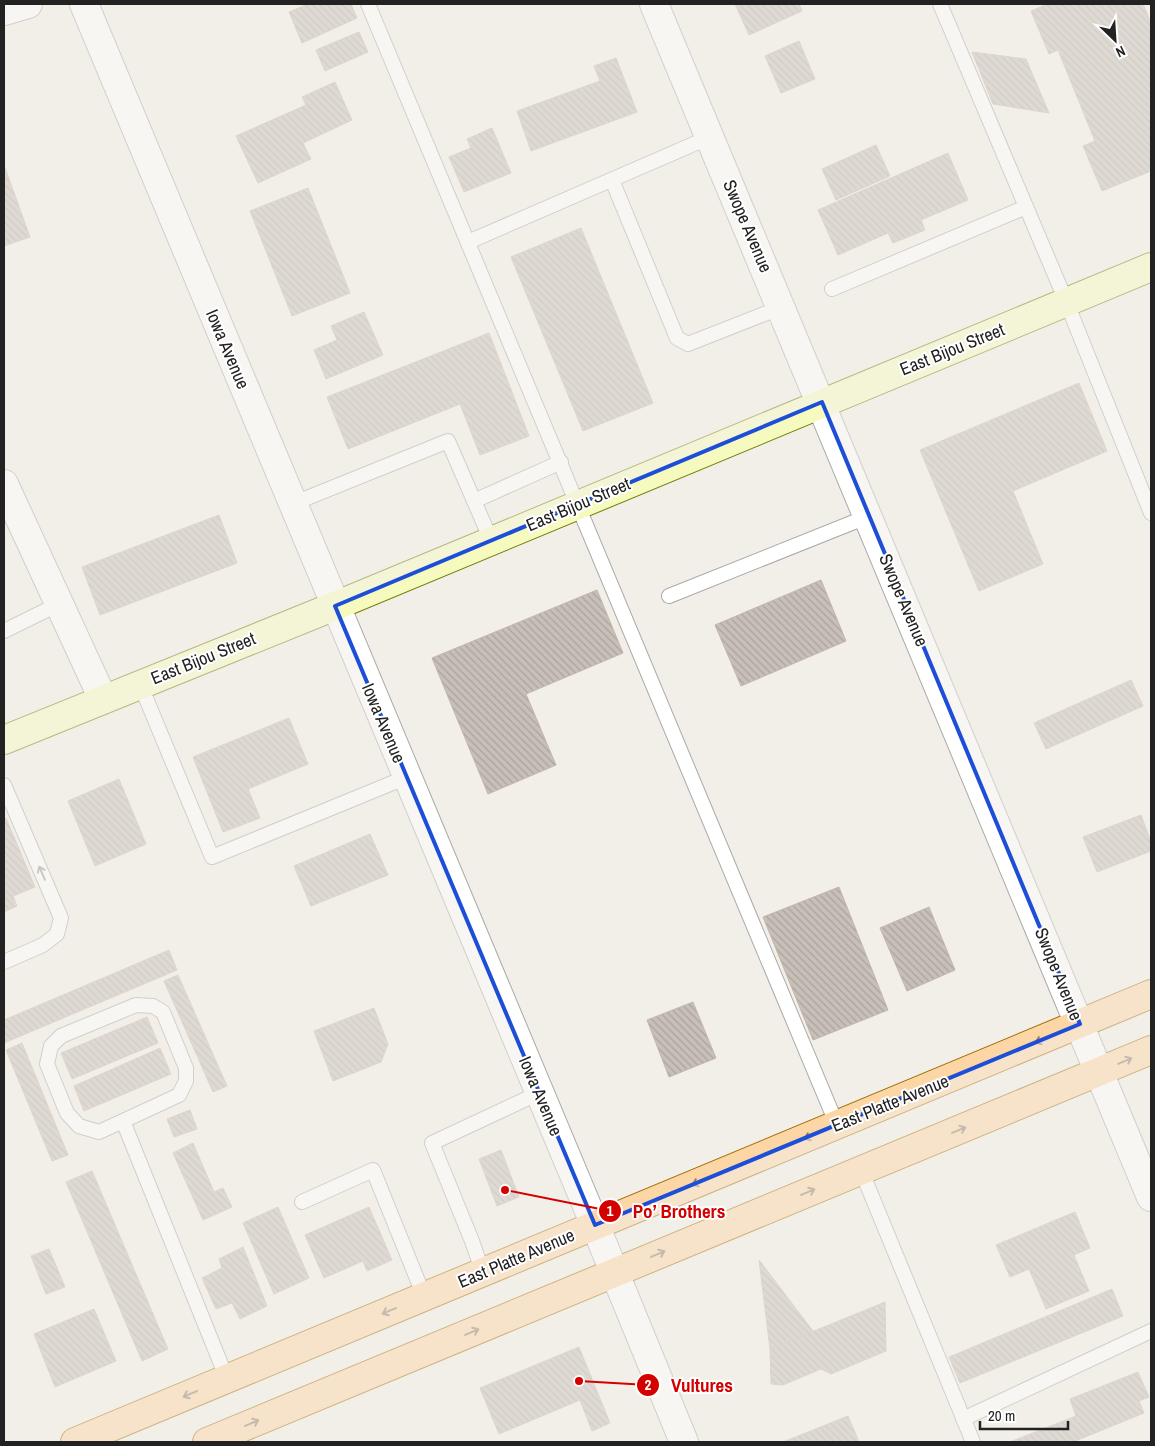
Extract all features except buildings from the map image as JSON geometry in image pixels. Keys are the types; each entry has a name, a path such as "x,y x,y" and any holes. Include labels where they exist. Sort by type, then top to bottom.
{"main road":[{"name":"East Platte Avenue","path":"75,1442 1151,994"},
{"path":"207,1442 1151,1050"}],"street":[{"path":"4,11 28,4"},
{"name":"Iowa Avenue","path":"84,4 684,1442"},
{"name":"Swope Avenue","path":"654,4 822,402 1151,1197"},
{"name":"East Bijou Street","path":"4,740 335,606 822,402 1151,267"},
{"path":"4,484 103,699"}],"lane":[{"path":"368,4 579,504 837,1125"},
{"path":"940,4 1066,301 1151,513"},
{"path":"468,242 710,137"},
{"path":"612,180 676,338 688,344 782,307"},
{"path":"832,289 1026,206"},
{"path":"292,504 448,440 491,540"},
{"path":"474,501 561,462"},
{"path":"670,596 869,516"},
{"path":"4,631 59,604"},
{"path":"140,684 212,857 407,777"},
{"path":"4,785 61,918 57,934 43,945 4,962"},
{"path":"136,1005 153,1006 163,1012 186,1068 186,1081 179,1095 123,1121 98,1132 78,1126 67,1113 48,1064 51,1046 61,1036 136,1005"},
{"path":"482,1272 472,1241 432,1143 539,1093"},
{"path":"123,1121 228,1379"},
{"path":"302,1202 374,1170 424,1296"},
{"path":"861,1170 973,1442"},
{"path":"963,1419 1151,1331"}],"highlighted area":[{"path":"822,402 1080,1024 595,1225 335,606"}],"place":[{"name":"Po’ Brothers","path":"505,1190"},
{"name":"Vultures","path":"579,1381"}]}
